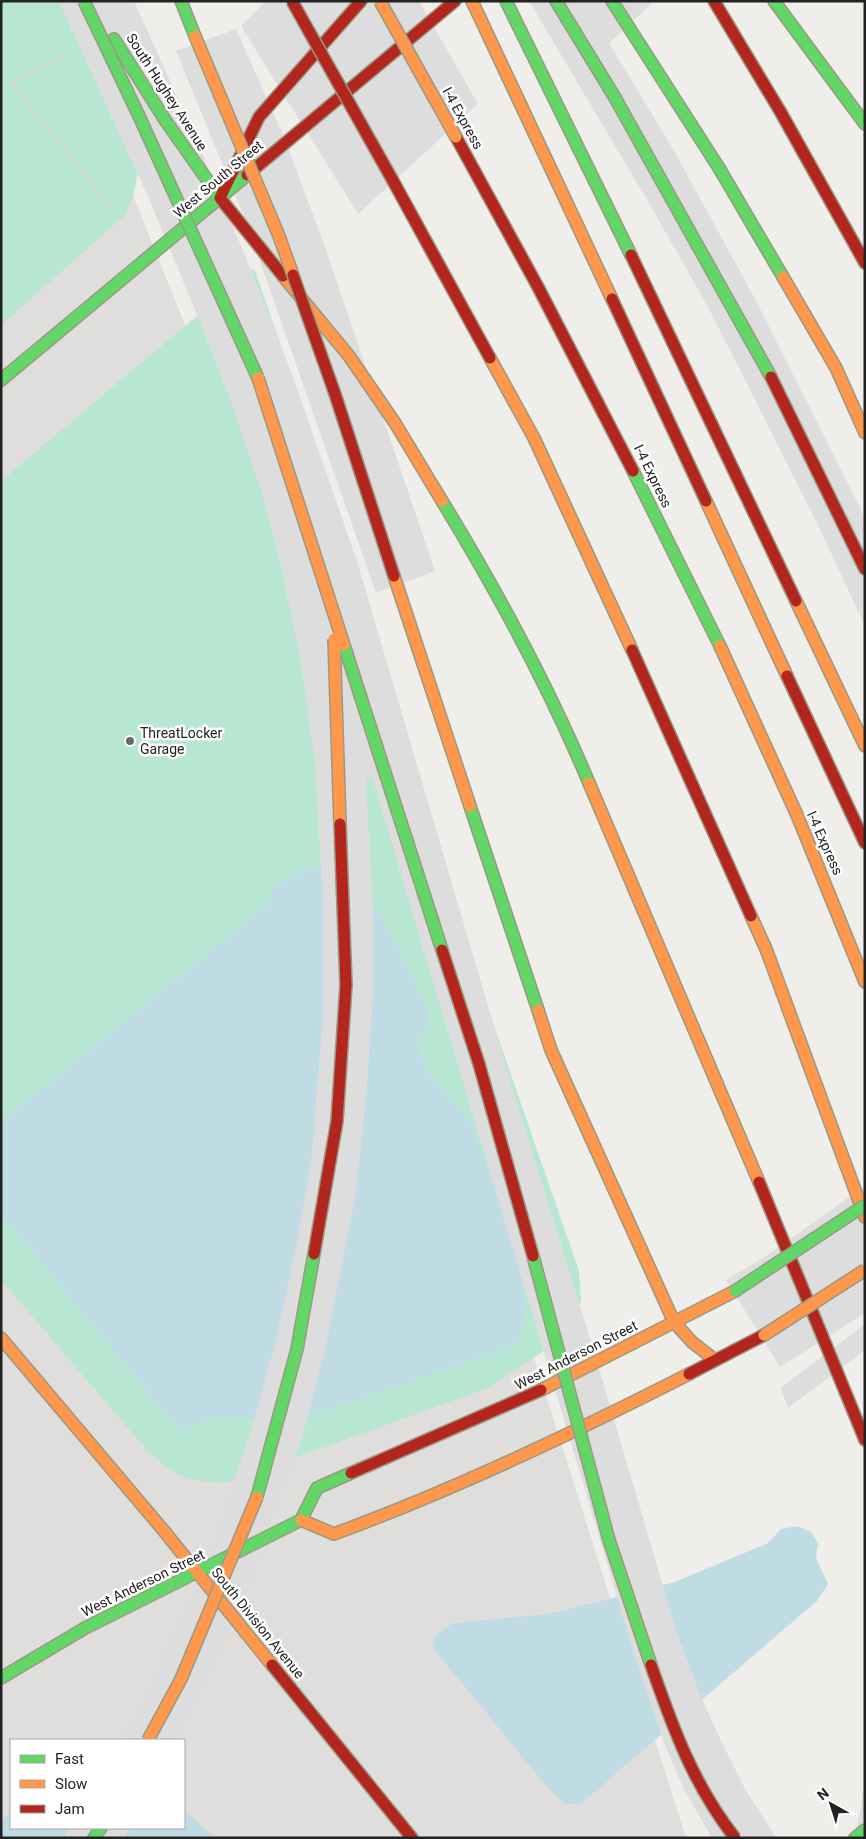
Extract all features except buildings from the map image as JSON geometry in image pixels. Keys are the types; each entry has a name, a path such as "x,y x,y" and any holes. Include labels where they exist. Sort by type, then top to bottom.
{"main road":[{"path":"84,1 139,116 260,383 479,1064 555,1335 609,1540 676,1737 715,1812 735,1838"},
{"name":"South Hughey Avenue","path":"92,1 130,67 220,198 349,356 395,423 480,561 565,726 760,1184 865,1440"},
{"path":"182,1 279,236 335,394 551,1050 674,1322 692,1342 715,1360"},
{"path":"292,1 534,438 645,677 766,949 865,1217"},
{"path":"220,198 259,117 361,1"},
{"name":"I-4 Express","path":"380,1 601,405 718,641 828,886 865,982"},
{"name":"West South Street","path":"1,380 455,1"},
{"path":"472,1 865,843"},
{"path":"506,1 581,150 865,746"},
{"path":"556,1 614,96 776,385 865,569"},
{"path":"612,1 719,168 836,368 865,433"},
{"path":"714,1 784,119 865,263"},
{"path":"774,1 865,124"},
{"path":"149,1739 181,1679 255,1506 297,1349 337,1121 346,985 332,605"},
{"name":"West Anderson Street","path":"1,1678 85,1628 301,1520 316,1488 534,1394 735,1291 865,1205"},
{"path":"301,1520 334,1534 389,1515 511,1462 764,1334 865,1270"},
{"name":"South Division Avenue","path":"1,1338 198,1573 412,1838"},
{"path":"855,1838 865,1830"}],"path":[{"path":"69,55 11,82 112,209"}],"shaded area":[{"path":"1,1 49,1 67,31 248,482 493,1228 686,1838 1,1838"}],"green space":[{"path":"1,1 61,1 138,161 135,189 124,216 1,325"},
{"path":"254,268 364,585 473,965 579,1271 581,1299 576,1321 558,1342 485,1389 225,1483 199,1480 180,1475 164,1465 145,1448 1,1280 1,481"}],"water":[{"path":"335,864 351,878 378,912 400,950 428,1009 429,1021 416,1042 428,1072 470,1122 520,1258 526,1310 518,1341 511,1347 297,1420 212,1417 181,1432 1,1214 1,1122 270,903 271,888 309,868"},
{"path":"798,1526 811,1532 818,1543 816,1558 828,1584 817,1601 580,1804 565,1804 548,1788 433,1648 436,1635 453,1623 549,1614 675,1582 768,1543 781,1529"},
{"path":"185,1811 215,1838 1,1838 1,1820 10,1814 10,1829 185,1829"}],"pier":[{"path":"59,1 134,1 197,141 259,289 293,377 357,561 506,1067 593,1348 675,1627 700,1695 723,1745 745,1789 776,1838 712,1838 684,1789 664,1743 634,1654 372,777 366,779 374,931 373,995 366,1100 356,1193 324,1355 303,1434 249,1588 179,1739 122,1739 150,1685 211,1549 249,1437 275,1345 297,1242 312,1154 323,1012 323,904 315,763 301,663 281,566 262,493 229,396 149,199"},
{"path":"266,1 419,1 478,104 358,214 241,26"},
{"path":"529,1 654,1 609,43 674,151 753,295 865,518 865,626 818,525 707,305"},
{"path":"236,29 284,137 324,244 435,571 376,593 247,224 176,51"},
{"path":"865,1186 865,1313 780,1367 726,1280 763,1258"},
{"path":"865,1324 865,1350 788,1408 781,1388"},
{"path":"865,1785 865,1838 855,1838 863,1792"},
{"path":"69,1829 130,1829 124,1838 64,1838"}],"traffic: fast":[{"path":"84,1 139,116 258,378"},
{"path":"181,1 195,36"},
{"path":"506,1 631,255"},
{"path":"556,1 614,96 771,377"},
{"path":"612,1 719,168 783,277"},
{"path":"774,1 865,124"},
{"path":"114,39 165,120 220,198"},
{"path":"1,380 247,175"},
{"path":"633,471 720,646"},
{"path":"442,501 521,639 589,783"},
{"path":"344,645 442,950"},
{"path":"470,806 538,1010"},
{"path":"735,1291 865,1205"},
{"path":"257,1497 297,1349 314,1254"},
{"path":"533,1256 609,1540 651,1665"},
{"path":"1,1678 85,1628 301,1520 317,1488 351,1473"},
{"path":"94,1838 100,1829"},
{"path":"855,1838 865,1830"}],"traffic: slow":[{"path":"380,1 456,137"},
{"path":"472,1 612,299"},
{"path":"195,36 279,236 293,275"},
{"path":"283,276 349,356 395,423 442,501"},
{"path":"783,277 836,368 865,433"},
{"path":"490,358 534,438 632,650"},
{"path":"258,378 344,645"},
{"path":"706,501 787,676"},
{"path":"394,576 470,806"},
{"path":"796,601 865,746"},
{"path":"334,639 340,824"},
{"path":"720,646 797,815 865,982"},
{"path":"589,783 759,1182"},
{"path":"751,916 766,949 865,1217"},
{"path":"538,1010 551,1050 674,1322 692,1342 715,1360"},
{"path":"764,1335 865,1270"},
{"path":"541,1390 735,1291"},
{"path":"1,1338 164,1531 272,1665"},
{"path":"301,1520 334,1534 380,1517 514,1459 602,1418 689,1374"},
{"path":"149,1739 181,1679 257,1497"}],"traffic: jam":[{"path":"292,1 392,179"},
{"path":"283,276 220,198 259,117 361,1"},
{"path":"247,175 455,1"},
{"path":"714,1 780,111 865,263"},
{"path":"456,137 538,287 633,471"},
{"path":"392,179 490,358"},
{"path":"631,255 796,601"},
{"path":"293,275 335,394 394,576"},
{"path":"612,299 706,501"},
{"path":"771,377 865,569"},
{"path":"632,650 751,916"},
{"path":"787,676 865,843"},
{"path":"314,1254 337,1121 346,985 340,824"},
{"path":"442,950 479,1064 533,1256"},
{"path":"759,1182 865,1440"},
{"path":"689,1374 764,1335"},
{"path":"351,1473 541,1390"},
{"path":"272,1665 412,1838"},
{"path":"651,1665 676,1733 696,1776 720,1818 735,1838"}],"place":[{"name":"ThreatLocker Garage","path":"130,741"}]}
